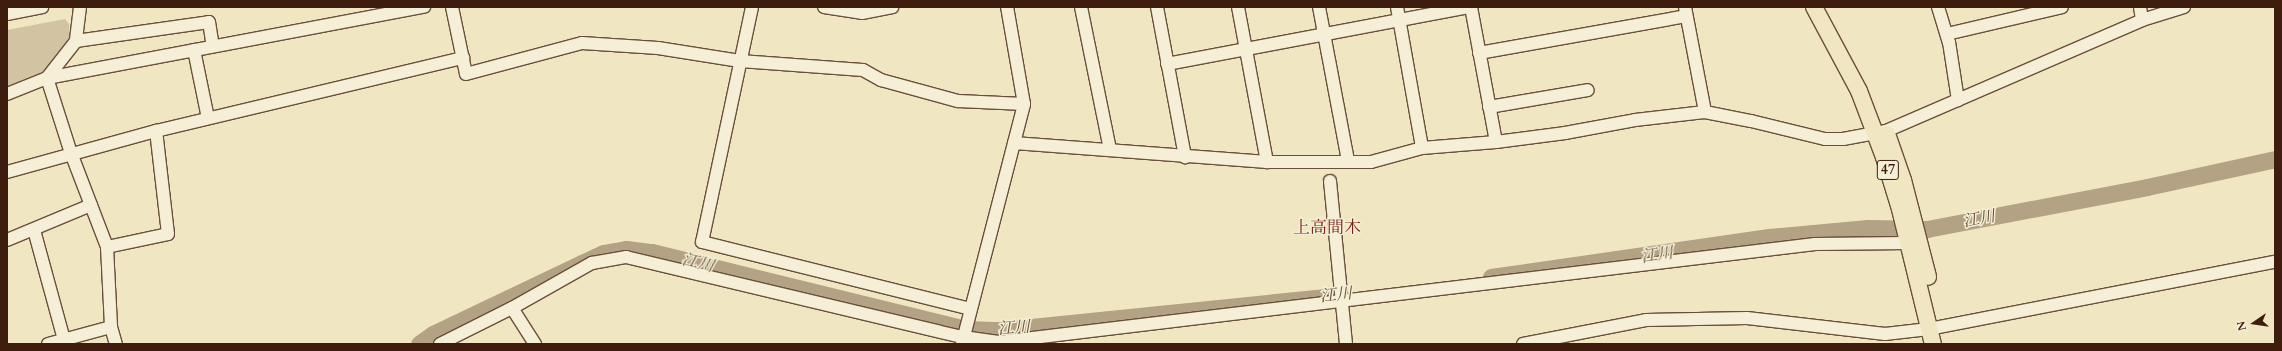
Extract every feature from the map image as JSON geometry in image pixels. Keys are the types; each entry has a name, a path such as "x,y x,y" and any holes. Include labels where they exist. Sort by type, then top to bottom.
{"main road":[{"name":"47","path":"1814,7 1881,132 1910,206 1934,333"},
{"name":"47","path":"1826,7 1869,87 1908,243 1934,333 1944,344"}],"street":[{"path":"7,14 42,7"},
{"path":"46,78 76,41 80,7"},
{"path":"7,94 46,78 424,7"},
{"path":"452,7 466,74 582,43 658,48 740,61 862,70 881,80 958,101 1024,104"},
{"path":"752,7 702,242 970,309"},
{"path":"824,7 862,12 892,7"},
{"path":"963,341 1024,104 1007,7"},
{"path":"1081,7 1110,150"},
{"path":"1157,7 1185,157"},
{"path":"1238,7 1267,162"},
{"path":"1319,7 1348,161"},
{"path":"1397,7 1422,148"},
{"path":"1167,64 1470,7 1496,142"},
{"path":"1938,7 1947,34 1958,100"},
{"path":"1947,34 2062,7"},
{"path":"2140,7 2142,20"},
{"path":"1014,143 1267,162 1371,162 1422,148 1496,142 1565,133 1635,120 1705,112 1825,139 1881,132 2142,20 2184,7"},
{"path":"1480,53 1686,11 1705,112"},
{"path":"76,41 208,22 213,46"},
{"path":"194,50 208,118"},
{"path":"7,172 71,153 208,118 463,58"},
{"path":"46,78 71,153 107,247 111,327 116,344"},
{"path":"1489,107 1588,90"},
{"path":"107,247 168,234 156,131"},
{"path":"1330,181 1346,344"},
{"path":"7,240 91,205"},
{"path":"34,230 64,340"},
{"path":"440,344 512,308 592,264 626,257 963,341 999,342 1815,244 1908,243"},
{"path":"1523,344 1646,320 1747,318 1868,334 1934,333 2275,262"},
{"path":"512,308 535,344"},
{"path":"48,344 111,327"}],"shaded area":[{"path":"65,19 69,24 70,40 44,75 7,91 7,30"}],"waterway":[{"name":"江川","path":"1491,277 1769,237 1868,228 1927,229 2147,187 2275,159"},
{"name":"江川","path":"419,344 433,334 603,253 626,249 652,252 965,329 1000,330 1326,297"}],"district":[{"name":"上高間木","path":"1327,228"}]}
